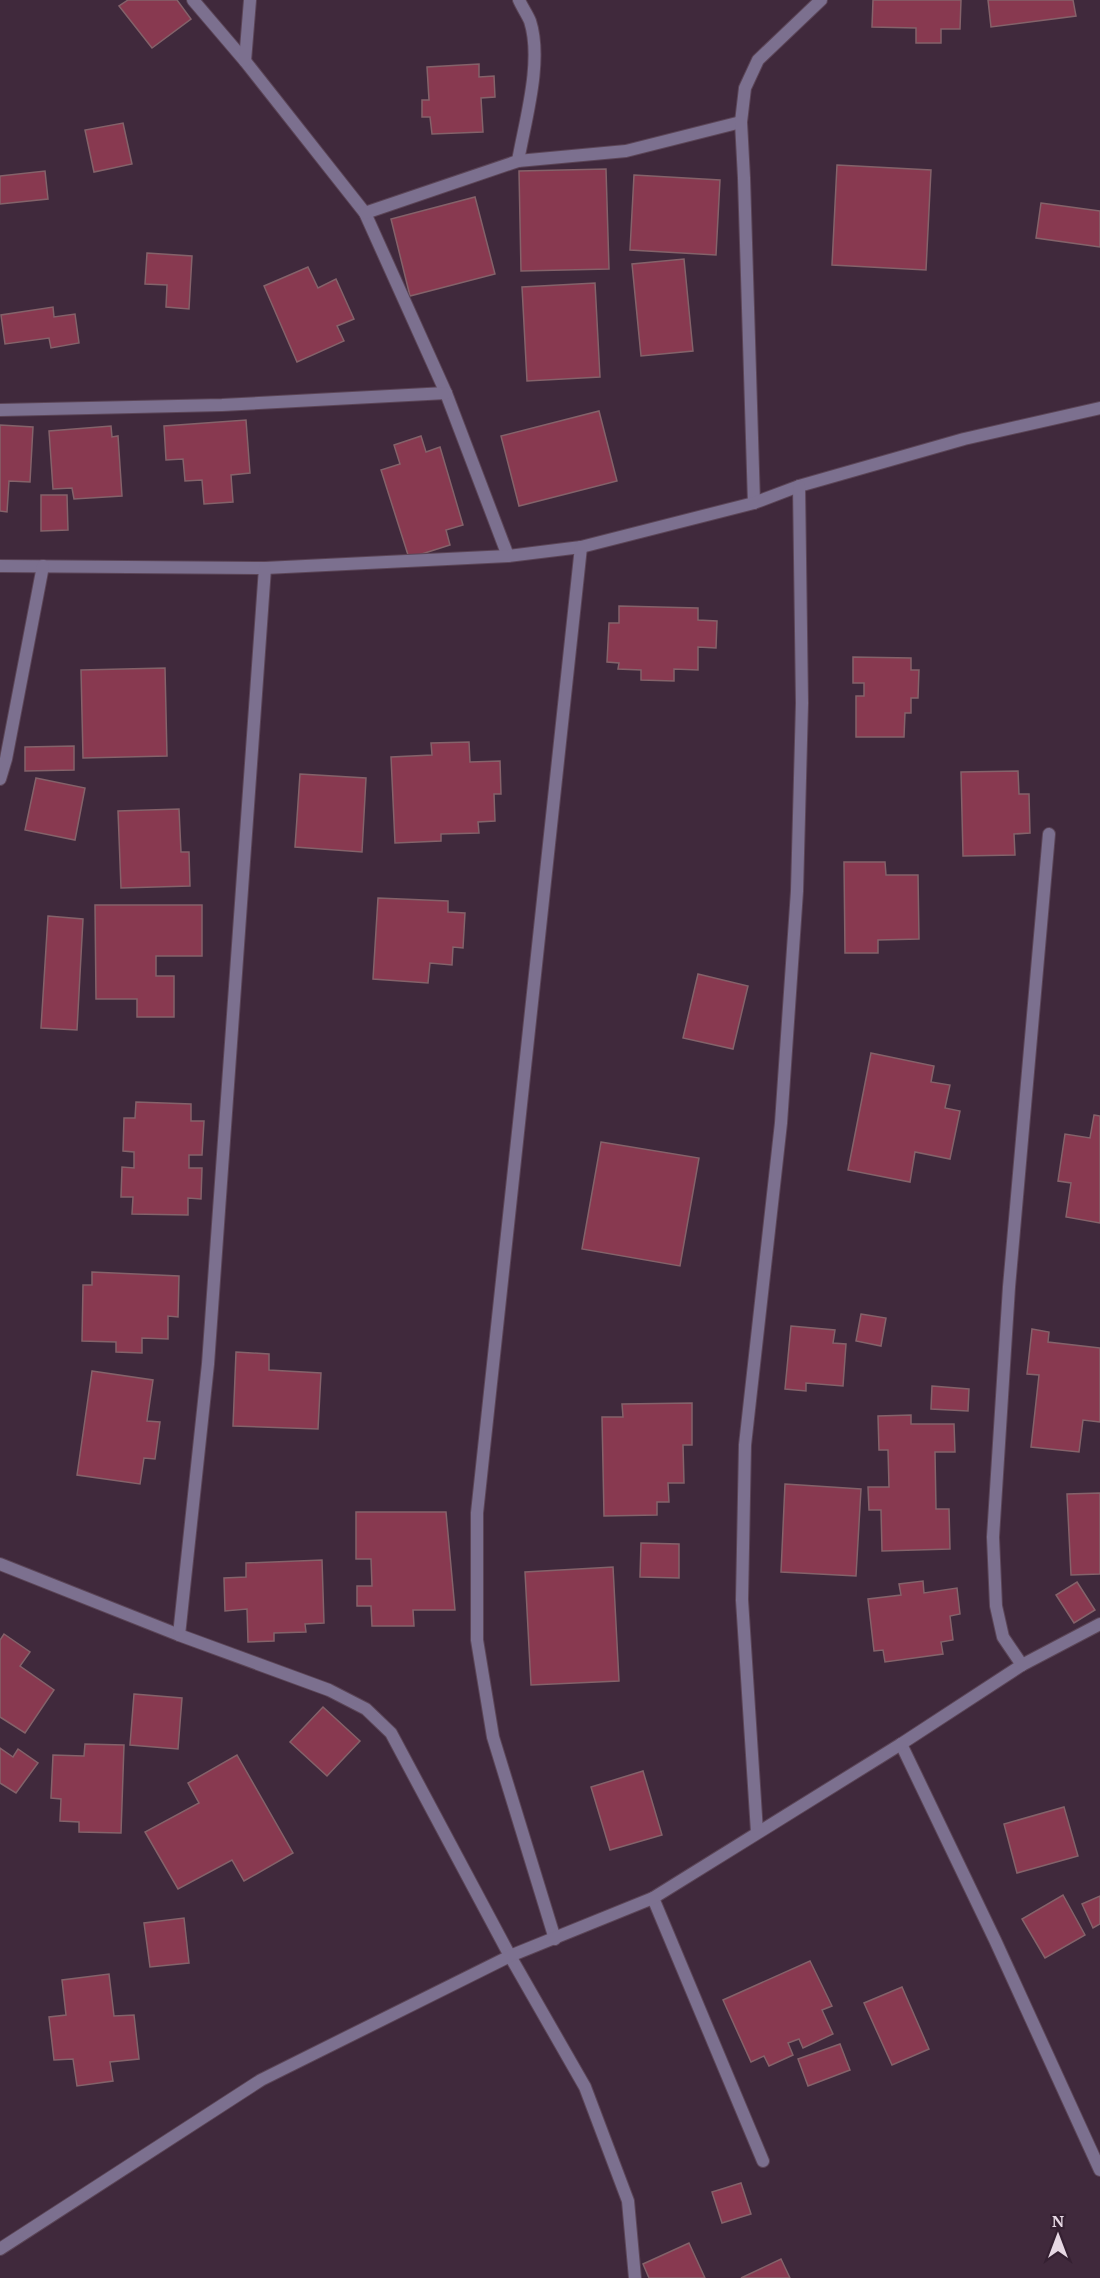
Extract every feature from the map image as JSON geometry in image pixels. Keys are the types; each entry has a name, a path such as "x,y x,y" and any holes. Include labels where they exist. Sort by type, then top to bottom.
{"street":[{"path":"193,0 245,61 365,213 446,393 508,556"},
{"path":"245,61 250,0"},
{"path":"518,161 533,82 534,51 530,22 519,0"},
{"path":"754,503 741,122 745,88 759,60 821,0"},
{"path":"365,213 518,161 626,151 741,122"},
{"path":"0,410 222,405 446,393"},
{"path":"0,566 265,568 508,556 581,547 754,503 799,486 964,439 1100,408"},
{"path":"757,1832 742,1600 745,1445 781,1122 797,891 802,702 799,486"},
{"path":"555,1939 494,1737 477,1640 477,1513 581,547"},
{"path":"0,779 6,759 43,566"},
{"path":"179,1635 208,1364 265,568"},
{"path":"1022,1665 1003,1637 996,1606 993,1537 1009,1287 1049,834"},
{"path":"0,1564 179,1635 329,1690 366,1709 391,1733 510,1956 585,2087 628,2201 635,2278"},
{"path":"0,2249 261,2080 510,1956 653,1898 901,1744 1022,1665 1100,1624"},
{"path":"901,1744 995,1940 1100,2170"},
{"path":"653,1898 764,2161"}],"building":[{"path":"128,0 177,0 191,19 152,48 119,6"},
{"path":"873,0 961,0 960,29 941,29 941,43 916,43 916,28 872,27"},
{"path":"988,0 1073,0 1076,16 991,27"},
{"path":"479,64 479,77 494,76 495,97 481,98 483,132 432,134 430,117 422,117 422,100 429,100 427,67"},
{"path":"123,123 132,164 94,172 85,130"},
{"path":"837,165 931,170 926,270 832,265"},
{"path":"606,169 609,269 521,271 519,171"},
{"path":"45,171 48,199 0,204 0,176"},
{"path":"634,175 720,180 716,255 630,250"},
{"path":"475,197 495,274 410,296 391,219"},
{"path":"1041,203 1100,211 1100,247 1036,238"},
{"path":"147,253 192,256 189,309 166,307 167,285 145,284"},
{"path":"684,259 693,351 641,356 632,264"},
{"path":"308,267 318,288 336,279 354,319 337,326 344,341 297,362 264,286"},
{"path":"595,283 600,377 527,381 522,287"},
{"path":"53,307 54,317 75,314 79,343 51,348 49,338 5,344 1,315"},
{"path":"599,411 617,481 519,506 501,436"},
{"path":"246,420 250,473 231,475 233,502 204,504 202,480 185,481 183,459 166,460 164,426"},
{"path":"0,425 33,427 30,482 9,481 7,512 0,511"},
{"path":"111,426 112,437 118,436 122,496 74,499 72,488 53,489 49,431"},
{"path":"421,436 426,452 440,447 463,525 446,530 450,545 409,558 381,470 400,464 394,445"},
{"path":"41,495 67,495 68,530 41,531"},
{"path":"619,606 698,608 698,620 717,621 716,648 698,647 698,670 674,669 674,681 641,680 641,670 618,669 619,663 607,662 609,623 619,623"},
{"path":"853,657 911,658 911,670 919,670 918,698 911,698 911,713 905,713 904,737 856,737 856,696 864,696 864,683 853,683"},
{"path":"165,668 167,756 83,758 81,670"},
{"path":"469,742 470,762 500,761 501,794 494,794 495,821 478,822 479,833 441,834 441,841 395,843 391,757 432,755 431,743"},
{"path":"74,746 74,770 25,771 25,747"},
{"path":"1018,771 1019,794 1029,794 1030,833 1014,834 1015,855 963,856 961,772"},
{"path":"300,774 366,778 362,852 295,847"},
{"path":"36,778 85,788 75,840 25,830"},
{"path":"179,809 181,852 189,852 190,886 121,888 118,811"},
{"path":"844,862 885,862 886,875 918,875 919,939 878,940 878,953 845,953"},
{"path":"378,898 448,901 448,912 465,913 463,948 453,947 452,965 430,963 428,983 373,979"},
{"path":"95,905 202,905 202,956 156,956 156,976 174,976 174,1017 137,1017 137,999 96,999"},
{"path":"48,916 83,919 77,1030 41,1028"},
{"path":"698,974 748,986 733,1049 683,1038"},
{"path":"871,1053 934,1066 931,1082 950,1085 945,1108 960,1111 950,1159 915,1152 910,1182 848,1170"},
{"path":"136,1102 191,1104 191,1121 204,1121 202,1155 189,1155 189,1168 202,1168 201,1199 188,1198 188,1215 132,1214 133,1197 121,1197 122,1167 134,1168 134,1152 123,1151 124,1118 135,1118"},
{"path":"1094,1115 1100,1116 1100,1223 1066,1217 1071,1183 1058,1181 1065,1134 1090,1138"},
{"path":"601,1142 699,1158 680,1266 582,1249"},
{"path":"92,1272 179,1276 178,1317 168,1316 168,1339 142,1338 142,1353 116,1352 116,1342 82,1341 83,1285 92,1285"},
{"path":"861,1314 886,1318 881,1346 856,1341"},
{"path":"791,1326 835,1330 833,1343 846,1344 843,1386 806,1383 806,1391 785,1389"},
{"path":"1032,1329 1049,1332 1048,1342 1100,1348 1100,1422 1083,1420 1079,1452 1031,1447 1039,1375 1027,1374"},
{"path":"236,1352 269,1354 269,1370 321,1373 318,1429 233,1426"},
{"path":"92,1371 153,1380 147,1421 160,1422 155,1459 144,1458 140,1484 77,1475"},
{"path":"932,1386 969,1389 968,1411 931,1409"},
{"path":"692,1403 692,1445 683,1445 684,1483 668,1483 669,1502 657,1502 657,1515 604,1516 602,1417 623,1417 622,1404"},
{"path":"911,1415 911,1424 954,1424 955,1452 935,1452 936,1509 949,1509 950,1549 882,1551 881,1510 869,1510 868,1487 889,1487 888,1450 879,1450 878,1416"},
{"path":"785,1484 861,1489 856,1576 781,1572"},
{"path":"1100,1493 1100,1574 1071,1575 1067,1494"},
{"path":"356,1512 446,1512 455,1610 413,1610 414,1626 372,1626 371,1606 357,1606 357,1586 372,1586 371,1559 356,1559"},
{"path":"641,1543 679,1544 679,1578 640,1577"},
{"path":"322,1560 324,1623 305,1624 306,1632 274,1633 274,1641 248,1642 247,1609 225,1611 224,1578 246,1577 246,1563"},
{"path":"613,1567 619,1681 531,1685 525,1572"},
{"path":"923,1581 924,1593 957,1588 960,1614 950,1616 953,1640 941,1642 943,1654 885,1662 883,1650 874,1651 868,1599 901,1595 899,1584"},
{"path":"1077,1582 1095,1610 1074,1623 1056,1595"},
{"path":"4,1634 30,1652 20,1666 54,1690 25,1733 0,1717 0,1640"},
{"path":"134,1694 182,1698 178,1749 130,1745"},
{"path":"323,1707 360,1741 327,1776 290,1742"},
{"path":"85,1744 124,1745 121,1833 79,1832 79,1822 60,1821 61,1799 51,1798 53,1755 84,1756"},
{"path":"0,1748 13,1757 18,1749 38,1763 16,1793 0,1783"},
{"path":"237,1755 293,1853 244,1881 232,1860 178,1889 145,1832 199,1803 188,1783"},
{"path":"643,1771 662,1835 610,1850 591,1787"},
{"path":"1064,1807 1078,1856 1017,1873 1004,1824"},
{"path":"1063,1895 1085,1935 1045,1958 1022,1919"},
{"path":"1100,1896 1100,1924 1093,1928 1082,1904"},
{"path":"184,1918 189,1963 150,1967 144,1923"},
{"path":"810,1961 832,2006 822,2010 833,2034 803,2048 799,2039 788,2043 793,2055 769,2066 764,2056 751,2062 723,2000"},
{"path":"109,1974 114,2016 134,2015 139,2059 110,2062 113,2081 77,2086 73,2059 54,2060 49,2017 66,2015 62,1980"},
{"path":"902,1987 929,2049 892,2065 864,2003"},
{"path":"840,2044 850,2070 808,2086 798,2059"},
{"path":"741,2183 751,2214 722,2223 712,2192"},
{"path":"689,2243 705,2278 649,2278 643,2264"},
{"path":"781,2259 790,2278 741,2278"}]}
